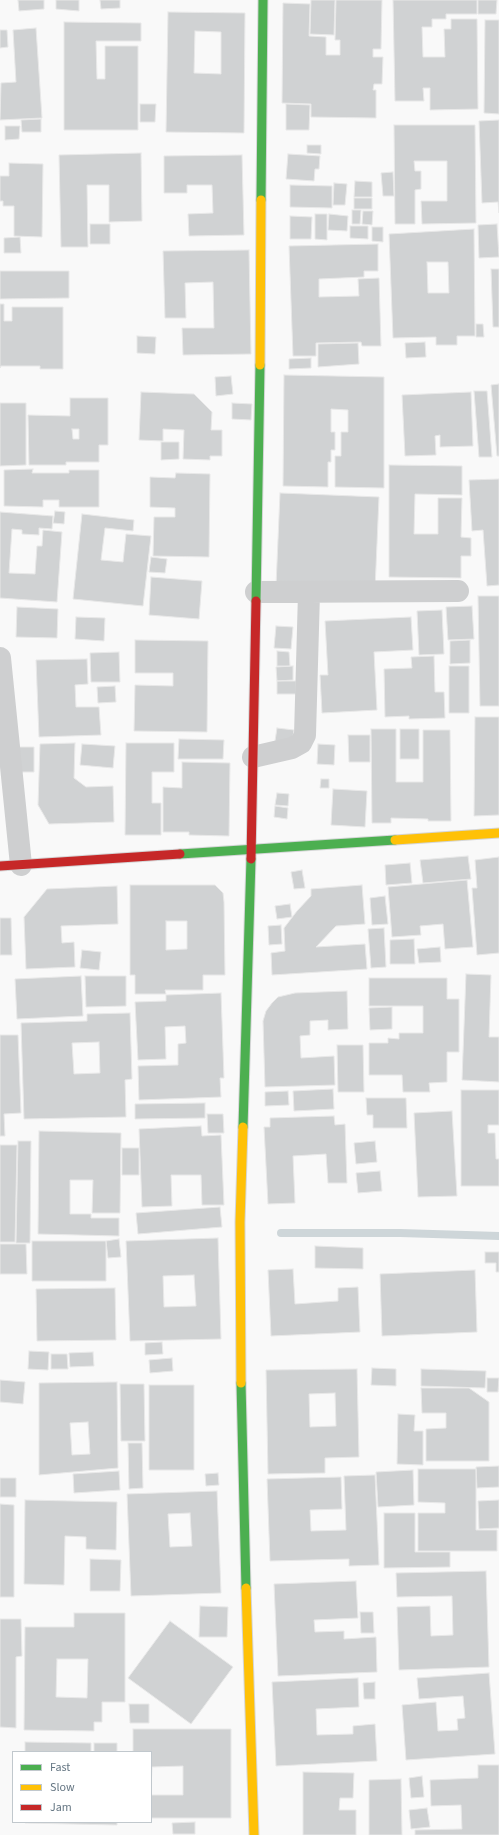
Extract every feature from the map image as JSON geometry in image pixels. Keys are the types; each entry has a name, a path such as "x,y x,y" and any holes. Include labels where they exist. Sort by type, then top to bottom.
{"street":[{"path":"254,1835 242,1467 240,1230 253,757 261,321 263,0"},
{"path":"256,592 309,593 458,591"},
{"path":"253,757 292,748 301,743 305,735 309,593"},
{"path":"0,658 10,865 499,833"}],"building":[{"path":"18,0 44,0 44,9 19,11"},
{"path":"56,0 79,0 79,11 56,9"},
{"path":"100,0 120,0 120,8 101,9"},
{"path":"311,0 335,0 334,35 310,34"},
{"path":"336,0 382,0 381,49 373,49 373,57 383,57 382,84 374,84 373,90 376,90 376,118 311,117 311,104 282,103 283,3 310,4 309,36 326,37 326,55 340,55 340,40 335,40"},
{"path":"393,0 477,0 477,14 446,14 446,19 432,19 432,27 422,27 423,57 445,57 444,29 451,29 451,19 477,19 478,109 430,110 430,88 423,88 424,101 395,101"},
{"path":"478,0 497,0 496,14 478,14"},
{"path":"168,12 245,13 244,133 166,132","holes":["195,31 221,32 221,74 194,73"]},
{"path":"485,20 499,20 499,114 484,113"},
{"path":"64,22 141,23 141,41 96,41 97,79 105,79 105,46 138,46 138,130 64,130"},
{"path":"36,28 42,118 0,120 1,83 16,82 13,30"},
{"path":"0,30 7,30 8,47 0,48"},
{"path":"140,104 156,104 155,122 140,122"},
{"path":"286,104 310,105 309,130 286,130"},
{"path":"41,119 41,132 22,132 21,120"},
{"path":"499,120 499,213 498,202 482,203 479,121"},
{"path":"394,125 475,125 476,223 422,224 421,201 447,201 447,161 414,161 415,171 421,171 421,189 415,190 415,224 395,224"},
{"path":"5,126 20,126 19,139 5,140"},
{"path":"307,145 321,145 321,154 307,153"},
{"path":"141,153 142,221 109,222 109,185 87,185 88,247 61,247 59,155"},
{"path":"288,154 320,156 319,169 315,169 314,181 286,179"},
{"path":"242,155 244,235 189,236 188,214 213,213 212,185 187,185 187,193 164,193 164,156"},
{"path":"9,163 43,164 42,237 14,236 14,206 3,206 3,201 0,201 0,176 9,176"},
{"path":"393,172 394,196 383,196 381,173"},
{"path":"355,181 372,182 372,197 354,197"},
{"path":"334,183 347,184 345,205 333,205"},
{"path":"290,185 332,186 332,208 290,207"},
{"path":"354,198 372,198 372,209 354,209"},
{"path":"352,210 361,210 360,224 352,224"},
{"path":"363,211 373,211 372,225 362,224"},
{"path":"315,214 327,214 327,240 315,239"},
{"path":"329,214 348,216 347,231 328,230"},
{"path":"290,216 312,217 311,239 290,239"},
{"path":"90,224 110,224 110,244 90,244"},
{"path":"497,224 499,257 479,258 478,225"},
{"path":"350,226 368,226 368,239 350,238"},
{"path":"372,227 383,227 383,242 372,241"},
{"path":"474,229 475,336 457,336 457,345 436,345 436,337 393,338 389,234","holes":["427,262 448,262 449,293 428,293"]},
{"path":"20,237 21,253 4,253 4,238"},
{"path":"378,244 378,271 364,271 364,277 319,279 319,297 359,296 358,279 379,278 381,346 362,346 361,342 316,343 316,356 293,356 289,246"},
{"path":"249,250 251,354 183,355 182,328 214,328 213,282 185,283 186,318 165,318 163,251"},
{"path":"491,269 499,269 499,327 493,327"},
{"path":"0,271 69,271 69,298 0,299"},
{"path":"0,304 4,304 4,321 12,321 12,307 63,307 63,369 40,369 40,366 1,366 0,368"},
{"path":"476,324 483,324 484,337 476,337"},
{"path":"137,336 156,337 155,354 137,353"},
{"path":"425,342 426,357 406,358 405,343"},
{"path":"358,343 359,364 318,367 318,344"},
{"path":"311,358 311,368 289,369 289,359"},
{"path":"284,375 384,377 384,488 335,487 335,456 341,456 341,432 348,432 348,410 331,409 331,432 335,432 335,450 331,450 331,462 328,462 328,487 283,486"},
{"path":"231,376 233,394 216,396 215,377"},
{"path":"499,384 499,456 497,456 491,385"},
{"path":"474,391 487,391 492,457 479,457"},
{"path":"141,392 194,394 212,412 211,430 222,430 222,456 210,456 210,460 183,459 184,430 163,429 163,441 139,440"},
{"path":"471,392 473,446 440,447 440,435 435,436 436,455 405,456 402,395"},
{"path":"70,398 108,398 108,445 99,445 99,462 66,462 66,465 29,465 28,415 70,416","holes":["72,429 79,429 79,439 73,439"]},
{"path":"0,403 26,403 26,465 0,466"},
{"path":"232,403 252,404 251,420 232,419"},
{"path":"161,442 179,442 179,459 161,460"},
{"path":"389,465 462,466 462,495 415,494 414,534 438,534 438,498 462,498 461,537 471,538 471,556 461,556 461,578 389,577"},
{"path":"33,469 32,473 69,473 69,470 99,470 99,507 59,507 59,500 43,500 43,507 4,506 4,470"},
{"path":"176,473 210,474 209,557 153,556 154,517 175,517 175,508 150,507 150,477 175,478"},
{"path":"499,479 499,585 487,586 483,530 472,531 469,480"},
{"path":"280,493 379,497 375,590 276,586"},
{"path":"55,511 65,512 64,524 53,523"},
{"path":"0,512 53,516 52,529 39,528 39,535 22,534 22,530 12,529 9,573 35,574 37,546 42,546 43,530 62,532 57,602 0,598"},
{"path":"82,514 134,520 133,531 105,528 101,560 123,562 126,534 151,536 143,606 73,599"},
{"path":"151,557 167,559 165,573 149,572"},
{"path":"151,577 202,581 199,619 149,615"},
{"path":"478,596 499,596 499,706 480,706"},
{"path":"472,606 474,639 448,640 446,607"},
{"path":"17,607 58,609 57,638 16,637"},
{"path":"442,610 444,654 419,655 417,611"},
{"path":"76,617 105,618 104,641 75,639"},
{"path":"411,617 413,650 374,652 377,710 322,713 320,675 328,675 325,621"},
{"path":"276,626 293,627 291,649 274,648"},
{"path":"135,640 208,641 207,732 134,731 135,685 173,686 173,673 135,673"},
{"path":"470,640 470,663 450,664 450,641"},
{"path":"277,651 289,652 290,666 277,666"},
{"path":"119,652 120,682 91,682 90,653"},
{"path":"434,656 435,692 444,692 445,718 409,719 409,716 385,717 384,669 412,668 411,657"},
{"path":"87,659 88,684 75,685 76,707 99,707 101,735 39,737 36,660"},
{"path":"293,666 293,680 277,681 276,667"},
{"path":"449,666 469,666 469,713 449,713"},
{"path":"277,681 296,681 296,694 277,694"},
{"path":"115,686 116,702 98,703 97,687"},
{"path":"475,717 499,717 499,815 474,816"},
{"path":"277,728 294,730 292,743 275,741"},
{"path":"371,729 396,729 396,782 423,782 423,730 450,730 451,821 391,818 391,823 372,823"},
{"path":"400,729 419,729 419,759 400,759"},
{"path":"348,735 370,735 370,762 349,762"},
{"path":"179,739 224,740 223,759 178,759"},
{"path":"75,743 74,778 86,787 113,786 114,822 49,824 38,805 40,744"},
{"path":"126,743 174,743 174,772 152,772 152,803 161,803 161,835 125,835"},
{"path":"82,744 115,746 113,768 80,765"},
{"path":"318,744 335,745 334,765 317,764"},
{"path":"16,747 34,747 34,772 16,772"},
{"path":"182,762 230,763 229,836 189,835 189,832 163,832 163,787 182,788"},
{"path":"321,779 329,779 329,788 320,788"},
{"path":"333,789 367,791 365,827 331,825"},
{"path":"277,793 289,794 288,806 275,805"},
{"path":"275,806 288,808 287,819 274,817"},
{"path":"468,856 471,879 423,883 420,860"},
{"path":"499,857 499,953 477,955 472,888 477,888 475,860"},
{"path":"410,863 412,883 386,885 385,865"},
{"path":"302,870 305,888 294,889 291,872"},
{"path":"467,880 473,947 445,949 443,924 420,926 421,935 392,937 388,887"},
{"path":"130,885 215,885 223,893 225,975 203,975 203,990 165,990 166,994 135,994 135,975 130,975","holes":["166,921 187,921 187,949 166,950"]},
{"path":"362,885 365,924 336,926 316,947 365,944 367,969 272,975 271,953 285,951 284,928 311,896 311,889"},
{"path":"117,886 118,924 61,926 62,943 74,942 75,967 26,969 24,917 47,889"},
{"path":"385,896 388,924 372,925 370,898"},
{"path":"290,904 292,917 277,919 275,906"},
{"path":"0,918 11,918 12,955 0,955"},
{"path":"281,925 282,944 269,945 268,926"},
{"path":"384,928 386,967 371,968 368,929"},
{"path":"414,939 415,964 390,964 390,940"},
{"path":"440,947 441,962 419,963 417,949"},
{"path":"82,950 101,952 99,970 80,968"},
{"path":"466,974 491,975 489,1037 499,1037 499,1082 462,1080"},
{"path":"81,976 83,1016 17,1019 15,979"},
{"path":"85,976 126,976 126,1006 86,1007"},
{"path":"369,978 447,978 447,999 459,999 459,1052 447,1052 447,1082 429,1083 430,1092 403,1092 402,1075 369,1075 369,1043 388,1043 388,1038 399,1039 399,1033 423,1033 423,1006 369,1006"},
{"path":"347,991 348,1029 328,1030 328,1020 310,1021 310,1035 300,1036 301,1058 334,1056 335,1085 265,1087 263,1021 266,1011 272,1003 278,997 295,993"},
{"path":"221,993 224,1078 220,1078 221,1097 139,1100 138,1066 178,1065 178,1044 186,1043 185,1026 165,1027 166,1059 138,1060 135,1002 166,1001 166,995"},
{"path":"392,1007 392,1029 370,1030 369,1008"},
{"path":"130,1013 132,1079 125,1080 126,1117 24,1119 21,1023 87,1021 87,1014","holes":["99,1042 100,1073 74,1074 72,1043"]},
{"path":"0,1035 18,1035 21,1113 4,1114 5,1136 0,1136"},
{"path":"337,1045 363,1045 364,1092 338,1092"},
{"path":"333,1089 334,1109 294,1111 293,1091"},
{"path":"461,1090 499,1090 499,1125 488,1125 488,1133 495,1133 496,1159 499,1159 499,1186 461,1186"},
{"path":"288,1091 289,1105 265,1106 265,1092"},
{"path":"366,1098 406,1098 407,1128 373,1128 373,1115 367,1115"},
{"path":"205,1103 205,1118 135,1119 135,1104"},
{"path":"452,1111 457,1196 418,1197 414,1113"},
{"path":"207,1114 223,1114 224,1133 208,1133"},
{"path":"334,1116 335,1125 345,1124 347,1183 328,1183 326,1154 293,1156 295,1203 268,1204 264,1127 270,1127 270,1118"},
{"path":"201,1126 202,1136 221,1135 224,1205 202,1205 201,1175 171,1175 172,1206 142,1207 139,1129"},
{"path":"39,1131 121,1133 120,1213 92,1213 93,1180 70,1180 70,1214 91,1214 91,1218 119,1218 119,1236 38,1234"},
{"path":"18,1141 31,1141 30,1243 16,1243"},
{"path":"375,1141 377,1162 356,1164 354,1143"},
{"path":"0,1145 17,1145 15,1242 0,1242"},
{"path":"122,1148 139,1148 139,1175 122,1175"},
{"path":"380,1171 382,1191 358,1193 356,1173"},
{"path":"220,1207 222,1227 138,1234 136,1213"},
{"path":"218,1238 221,1339 130,1341 126,1241","holes":["194,1275 196,1306 164,1307 163,1276"]},
{"path":"119,1239 121,1257 108,1258 106,1241"},
{"path":"32,1241 106,1241 106,1281 32,1281"},
{"path":"0,1244 26,1244 27,1274 0,1274"},
{"path":"315,1246 363,1248 363,1269 315,1268"},
{"path":"485,1252 499,1252 499,1272 496,1272 496,1263 485,1263"},
{"path":"293,1269 295,1304 338,1301 338,1288 358,1287 360,1332 271,1336 268,1270"},
{"path":"475,1270 477,1332 382,1336 380,1274"},
{"path":"115,1288 116,1340 37,1341 36,1289"},
{"path":"162,1342 163,1354 145,1355 145,1343"},
{"path":"29,1351 49,1352 48,1370 28,1369"},
{"path":"93,1352 94,1366 70,1367 69,1353"},
{"path":"51,1354 67,1354 68,1369 51,1369"},
{"path":"172,1358 173,1371 150,1373 149,1360"},
{"path":"372,1368 396,1369 396,1386 371,1385"},
{"path":"357,1369 359,1457 325,1458 325,1473 268,1474 266,1370","holes":["335,1393 336,1426 310,1427 309,1394"]},
{"path":"421,1369 486,1371 485,1388 421,1386"},
{"path":"487,1378 499,1378 498,1392 487,1392"},
{"path":"0,1380 25,1382 23,1404 0,1402"},
{"path":"117,1382 118,1468 39,1475 39,1383","holes":["88,1422 90,1454 72,1455 70,1423"]},
{"path":"120,1384 144,1384 145,1441 121,1441"},
{"path":"149,1385 194,1385 194,1470 149,1470"},
{"path":"421,1388 469,1388 489,1402 489,1461 426,1461 426,1429 446,1428 446,1413 422,1413"},
{"path":"398,1414 415,1415 414,1431 423,1431 423,1465 397,1464"},
{"path":"128,1443 142,1443 143,1488 129,1489"},
{"path":"499,1466 499,1487 477,1488 476,1467"},
{"path":"418,1469 476,1469 476,1530 497,1530 497,1551 418,1551 418,1513 445,1513 445,1503 418,1502"},
{"path":"413,1470 414,1505 378,1507 376,1472"},
{"path":"119,1471 120,1490 74,1493 73,1474"},
{"path":"218,1473 219,1485 206,1486 205,1474"},
{"path":"375,1475 379,1565 349,1566 349,1559 270,1561 267,1479 341,1477 342,1509 310,1510 311,1531 346,1530 344,1476"},
{"path":"0,1478 16,1478 16,1497 0,1497"},
{"path":"217,1491 221,1593 131,1596 127,1494","holes":["190,1513 192,1546 170,1547 168,1514"]},
{"path":"25,1500 117,1502 116,1550 86,1549 86,1537 65,1536 64,1585 24,1584"},
{"path":"499,1500 499,1528 479,1529 478,1501"},
{"path":"0,1504 14,1505 14,1597 0,1597"},
{"path":"384,1513 415,1513 415,1552 450,1552 450,1567 384,1568"},
{"path":"90,1559 121,1560 120,1591 90,1591"},
{"path":"486,1571 489,1667 399,1670 397,1607 430,1606 431,1636 453,1635 452,1596 397,1597 396,1573"},
{"path":"356,1581 358,1618 314,1620 315,1632 344,1631 344,1639 376,1637 377,1672 278,1676 274,1584"},
{"path":"200,1606 228,1607 227,1637 199,1637"},
{"path":"360,1612 373,1612 374,1633 361,1633"},
{"path":"74,1613 125,1613 125,1702 102,1702 102,1722 94,1722 94,1731 24,1730 25,1627 74,1627","holes":["57,1659 88,1659 87,1698 56,1697"]},
{"path":"0,1619 21,1619 22,1656 16,1657 16,1728 0,1727"},
{"path":"170,1621 233,1667 191,1724 128,1678"},
{"path":"489,1673 495,1754 406,1760 402,1705 436,1702 438,1731 458,1730 457,1719 465,1718 463,1696 419,1699 417,1678"},
{"path":"358,1678 359,1707 316,1709 317,1735 353,1734 353,1726 375,1724 377,1761 276,1766 272,1682"},
{"path":"375,1682 375,1699 364,1699 363,1683"},
{"path":"129,1704 149,1704 149,1723 130,1723"},
{"path":"133,1729 231,1729 231,1818 152,1818 152,1795 183,1795 183,1766 152,1767 152,1751 133,1751"},
{"path":"25,1742 91,1743 91,1751 25,1751"},
{"path":"94,1743 117,1743 117,1751 94,1751"},
{"path":"478,1765 499,1765 499,1835 415,1835 415,1830 462,1829 461,1805 431,1806 430,1780 478,1778"},
{"path":"303,1772 354,1773 353,1798 340,1798 339,1810 356,1810 356,1835 303,1835"},
{"path":"422,1776 424,1797 411,1798 409,1778"},
{"path":"401,1779 402,1835 369,1835 369,1780"},
{"path":"427,1808 430,1827 411,1829 409,1810"},
{"path":"195,1822 195,1834 173,1834 172,1823"},
{"path":"25,1823 117,1823 117,1825"}],"waterway":[{"path":"281,1233 400,1233 499,1236"}],"traffic: fast":[{"path":"261,200 263,0"},
{"path":"256,601 260,365"},
{"path":"180,854 395,840"},
{"path":"243,1127 251,859"},
{"path":"241,1383 246,1588"}],"traffic: slow":[{"path":"260,365 261,200"},
{"path":"395,840 499,833"},
{"path":"241,1383 240,1222 243,1127"},
{"path":"246,1588 254,1835"}],"traffic: jam":[{"path":"251,859 256,601"},
{"path":"0,866 180,854"}]}
